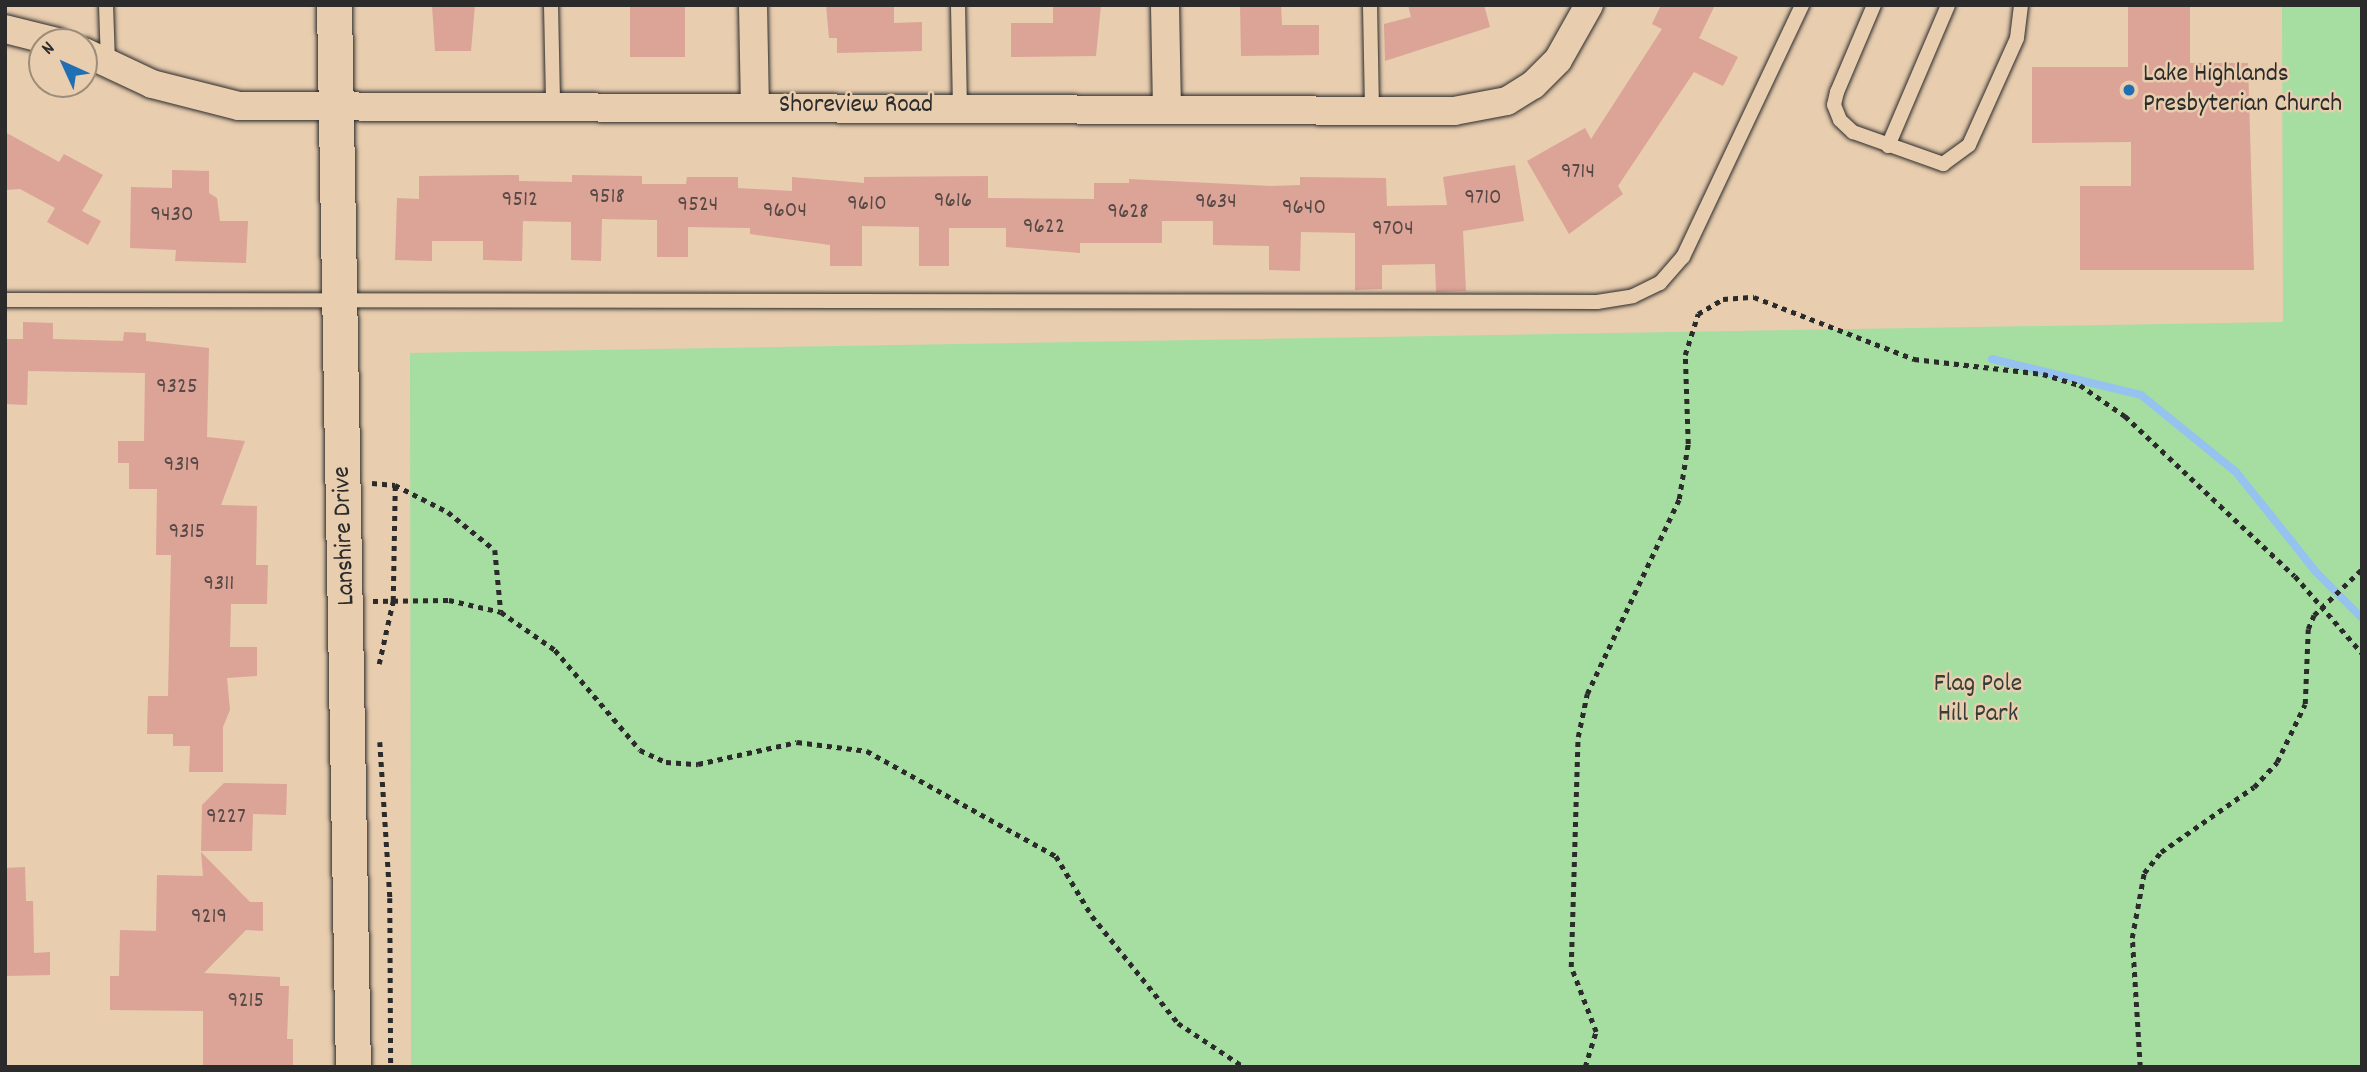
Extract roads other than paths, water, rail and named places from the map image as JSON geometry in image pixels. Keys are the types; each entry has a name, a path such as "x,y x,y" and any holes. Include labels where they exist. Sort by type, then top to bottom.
{"street":[{"name":"Lanshire Drive","path":"334,5 335,304 348,601 353,1067"},
{"path":"752,5 755,106"},
{"path":"1165,5 1167,106"},
{"name":"Shoreview Road","path":"98,59 152,83 239,106 553,103 1167,106 1454,111 1507,101 1558,60 1588,5"},
{"path":"5,29 28,35"}],"lane":[{"path":"98,47 106,5"},
{"path":"551,5 553,103"},
{"path":"958,5 960,107"},
{"path":"1370,5 1372,110"},
{"path":"5,300 335,304 1597,302 1633,296 1660,283 1683,257 1802,5"},
{"path":"1874,5 1834,105 1845,126 1932,163 1962,154 2017,38 2021,5"},
{"path":"1888,146 1948,5"}],"waterway":[{"path":"1992,359 2141,395 2236,472 2316,572 2362,618"}],"place":[{"name":"Lake Highlands Presbyterian Church","path":"2129,90"}],"park label":[{"name":"Flag Pole Hill Park","path":"1978,700"}]}
